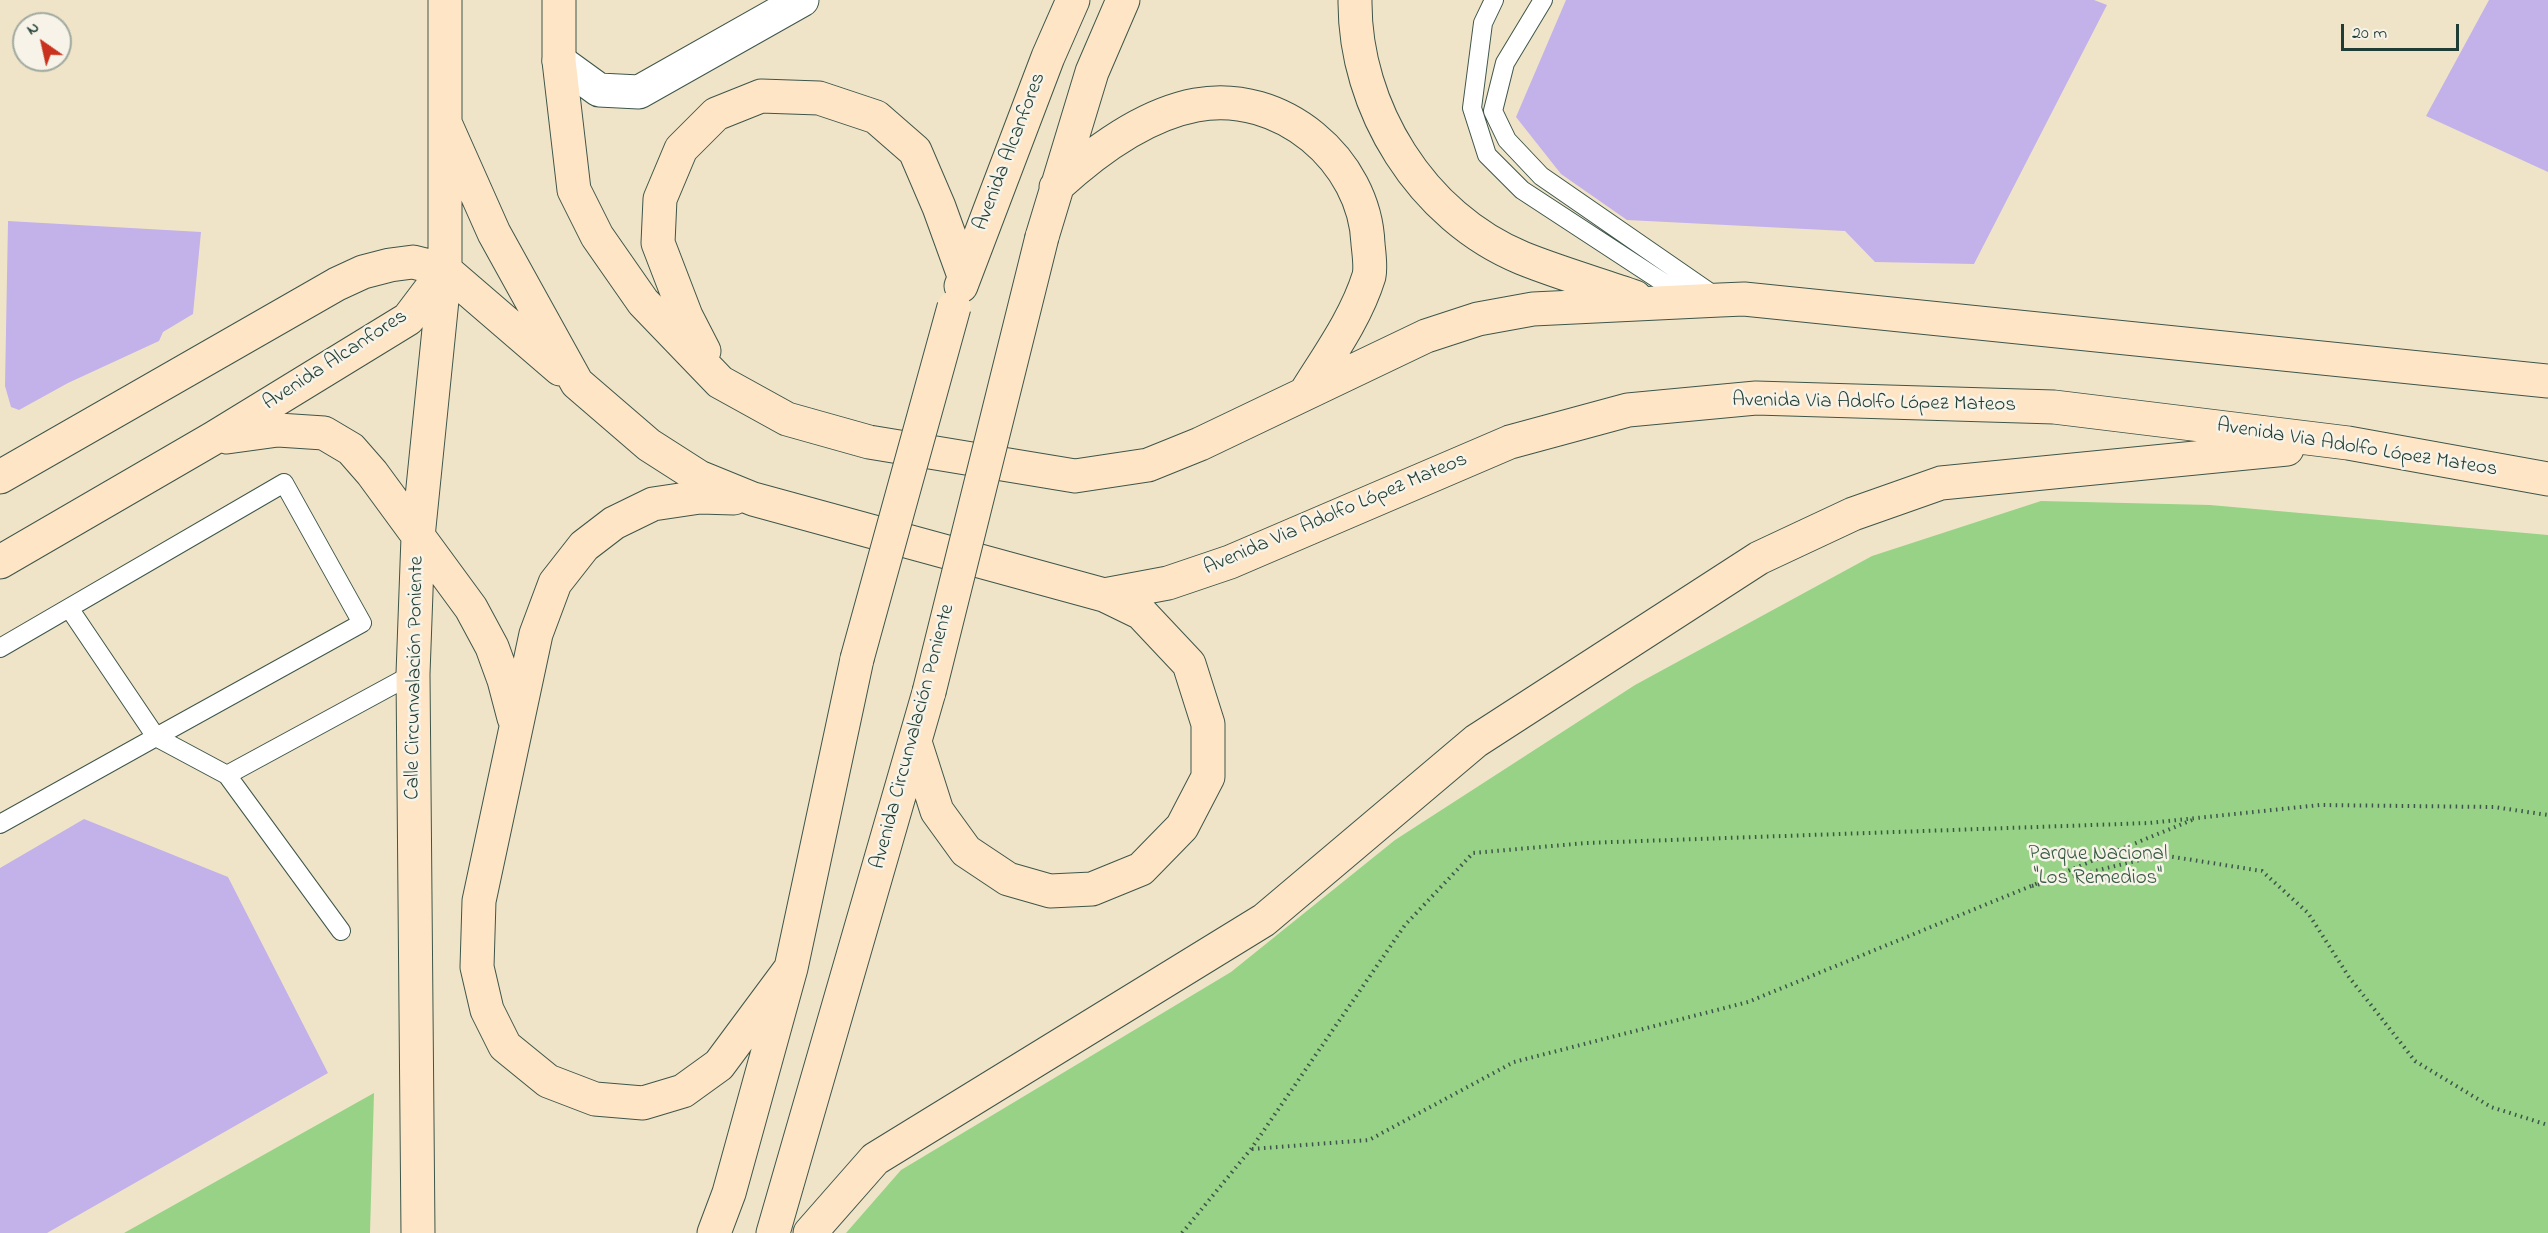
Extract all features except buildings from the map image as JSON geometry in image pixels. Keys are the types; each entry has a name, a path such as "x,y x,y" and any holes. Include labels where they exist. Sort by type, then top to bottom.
{"main road":[{"name":"Avenida Via Adolfo López Mateos","path":"445,0 446,125 494,233 577,383 649,445 699,477 753,499 1104,596 1168,583 1230,562 1510,442 1628,410 1756,398 2054,407 2348,443 2548,479"},
{"path":"559,0 559,61 574,190 597,236 642,302 720,382 787,419 869,442 1075,476 1148,465 1200,444 1426,336 1478,320 1533,309 1706,300 1744,299 2548,381"},
{"name":"Avenida Alcanfores","path":"791,968 857,659 954,307 1048,57 1073,0"},
{"path":"1056,187 1092,72 1123,0"},
{"path":"1355,0 1361,52 1375,101 1392,140 1415,177 1452,217 1520,258 1651,303"},
{"path":"720,382 686,316 658,243 660,200 681,149 716,114 761,96 819,98 876,117 915,151 939,207 964,276"},
{"path":"1056,187 1086,159 1155,117 1197,105 1226,104 1253,108 1286,119 1319,140 1350,177 1368,222 1369,274 1349,323 1306,392"},
{"name":"Calle Circunvalación Poniente","path":"418,1233 413,674 418,537 445,270 446,125"},
{"name":"Avenida Circunvalación Poniente","path":"773,1233 929,692 1056,187"},
{"path":"0,477 337,284 363,272 390,265 413,262 445,270 577,383"},
{"name":"Avenida Alcanfores","path":"0,562 212,439 408,319 445,270"},
{"path":"212,439 278,430 324,434 351,449 372,473 471,608 492,647 504,680 515,726"},
{"path":"810,1233 875,1158 1264,920 1476,741 1759,558 1853,513 1941,483 2348,443"},
{"path":"753,499 700,497 653,504 614,523 584,546 555,583 536,634 479,901 477,967 487,1010 505,1046 548,1081 595,1099 643,1103 683,1091 719,1065 791,968"},
{"path":"915,742 937,811 966,851 1008,879 1050,891 1092,889 1141,869 1182,827 1208,777 1208,724 1189,664 1141,613 1104,596"},
{"path":"714,1233 729,1193 791,968"}],"street":[{"path":"559,61 599,90 639,92 802,0"}],"lane":[{"path":"1494,0 1483,23 1472,108 1487,154 1522,190 1706,300"},
{"path":"1543,0 1505,63 1493,111 1507,140 1541,176 1706,300"},
{"path":"0,648 284,483 362,623 0,824"},
{"path":"69,608 156,737 227,775 341,931"},
{"path":"227,775 413,674"}],"path":[{"path":"1182,1233 1251,1149 1405,924 1473,853 1586,843 2150,823 2320,805 2494,807 2548,815"},
{"path":"1251,1149 1369,1140 1514,1062 1748,1002 2197,818"},
{"path":"2018,890 2161,855 2262,871 2308,913 2349,977 2415,1061 2491,1107 2548,1125"}],"green space":[{"name":"Parque Nacional \"Los Remedios\"","path":"2041,501 2210,505 2548,535 2548,1233 846,1233 901,1170 1231,972 1395,840 1635,685 1872,556"},
{"path":"374,1093 370,1233 124,1233"}]}
